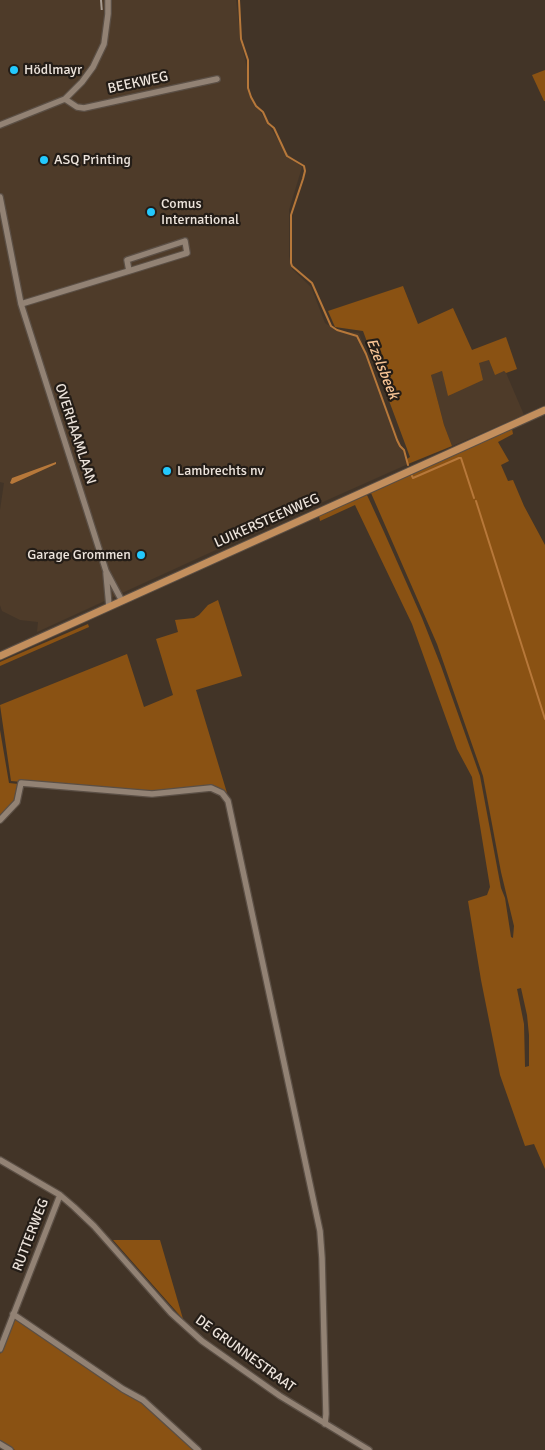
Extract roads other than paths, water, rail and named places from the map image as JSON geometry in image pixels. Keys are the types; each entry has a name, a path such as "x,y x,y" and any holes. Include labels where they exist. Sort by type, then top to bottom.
{"main road":[{"name":"LUIKERSTEENWEG","path":"0,656 545,410"}],"street":[{"path":"0,125 65,99 88,74 104,44 108,0"},
{"name":"BEEKWEG","path":"65,99 77,107 84,108 217,79"},
{"name":"OVERHAAMLAAN","path":"0,197 20,304 106,571 122,601"},
{"path":"20,304 129,271 187,252 185,241 127,260 129,271"},
{"name":"OVERHAAMLAAN","path":"106,571 109,606"},
{"path":"0,820 17,802 21,783 152,794 211,788 222,793 228,801 320,1231 324,1307 325,1424"},
{"name":"RUTTERWEG","path":"0,1160 60,1195 0,1349"},
{"name":"DE GRUNNESTRAAT","path":"60,1195 94,1226 171,1313 186,1327 235,1365 280,1396 369,1450"},
{"path":"13,1314 123,1389 143,1400 198,1450"},
{"path":"0,1444 10,1450"}],"waterway":[{"name":"Ezelsbeek","path":"239,0 241,39 248,60 248,88 251,97 256,106 263,112 268,123 274,128 287,156 304,166 305,171 291,215 292,266 312,283 331,326 337,330 357,336 366,354 397,440 404,450 408,465"},
{"name":"Ezelsbeek","path":"412,476 413,478 461,458 474,498"},
{"name":"Ezelsbeek","path":"476,501 545,719"}],"railway":[{"path":"101,0 102,13"}],"place":[{"name":"Hödlmayr","path":"14,70"},
{"name":"ASQ Printing","path":"44,160"},
{"name":"Comus International","path":"151,212"},
{"name":"Lambrechts nv","path":"167,471"},
{"name":"Garage Grommen","path":"141,555"}]}
